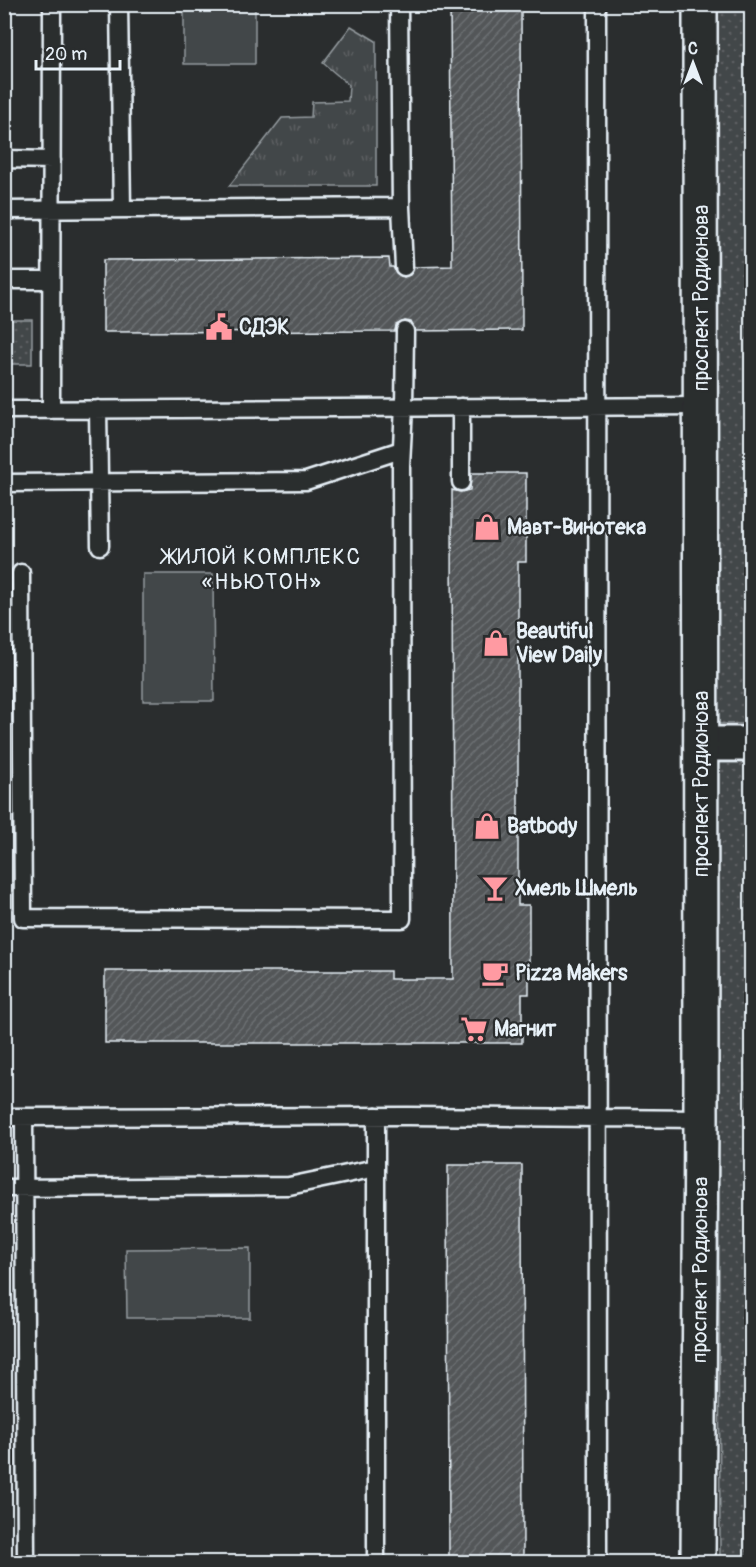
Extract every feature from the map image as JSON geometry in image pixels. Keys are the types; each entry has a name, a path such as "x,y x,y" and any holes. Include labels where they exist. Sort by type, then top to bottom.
{"street":[{"name":"проспект Родионова","path":"698,1563 701,1119 700,4"},
{"path":"701,744 752,744"}],"lane":[{"path":"51,410 52,4"},
{"path":"119,4 122,209"},
{"path":"399,4 401,207 404,267"},
{"path":"597,4 598,1563"},
{"path":"4,159 52,160"},
{"path":"4,210 401,207"},
{"path":"4,280 51,280"},
{"path":"21,573 23,918 402,919 401,450 405,331"},
{"path":"4,410 701,406"},
{"path":"461,407 461,482"},
{"path":"98,409 100,546"},
{"path":"4,483 306,481 401,450"},
{"path":"4,773 22,773"},
{"path":"376,1116 376,1563"},
{"path":"4,1117 376,1116 701,1119"},
{"path":"24,1117 26,1563"},
{"path":"4,1188 289,1186 376,1168"}],"green space":[{"path":"184,5 255,5 255,64 184,64"},
{"path":"715,5 751,5 751,724 717,724"},
{"path":"351,26 376,41 376,186 229,186 282,118 311,117 312,102 348,101 349,85 323,63"},
{"path":"4,320 32,320 32,364 5,364"},
{"path":"143,574 213,574 214,701 143,701"},
{"path":"717,763 752,763 751,1562 720,1562"},
{"path":"250,1248 250,1318 127,1318 126,1249"}],"building":[{"path":"450,4 521,4 522,330 415,331 411,322 405,321 396,325 395,331 103,332 103,260 389,258 390,267 404,277 410,275 414,267 452,266"},
{"path":"471,473 526,473 526,562 518,562 518,905 529,905 529,994 522,994 522,1043 105,1043 105,971 390,971 390,979 453,979 452,490 460,492 470,490"},
{"path":"448,1165 522,1165 523,1563 449,1563"}],"place":[{"name":"СДЭК","path":"219,327"},
{"name":"Мавт-Винотека","path":"487,527"},
{"name":"Beautiful View Daily","path":"496,643"},
{"name":"Batbody","path":"487,826"},
{"name":"Хмель Шмель","path":"495,888"},
{"name":"Pizza Makers","path":"495,973"},
{"name":"Магнит","path":"474,1029"}],"district":[{"name":"ЖИЛОЙ КОМПЛЕКС «НЬЮТОН»","path":"262,568"}]}
